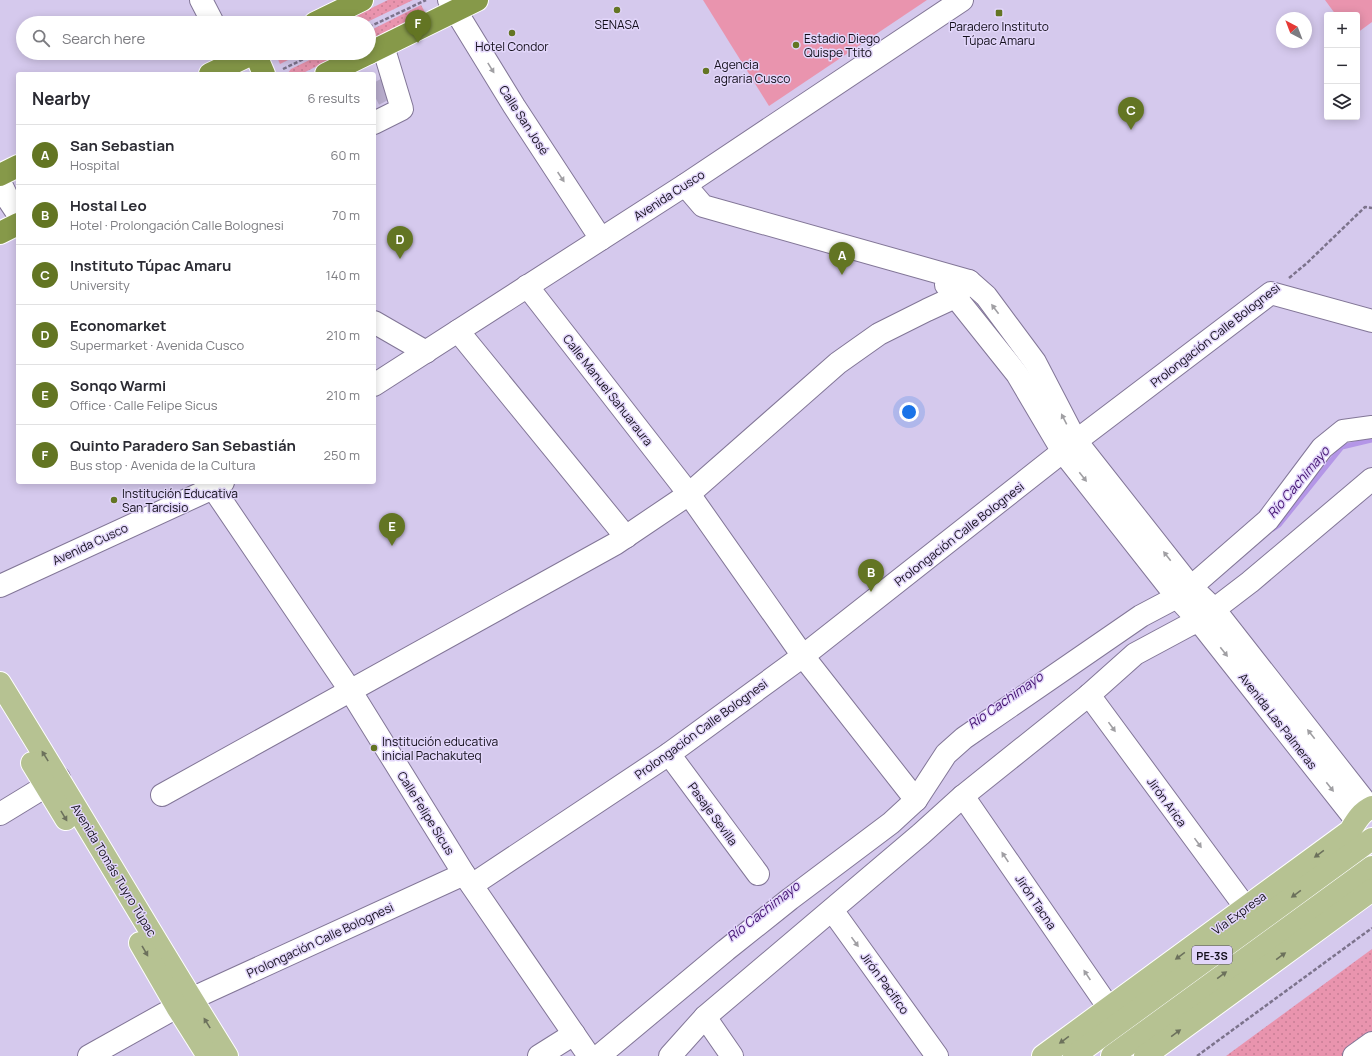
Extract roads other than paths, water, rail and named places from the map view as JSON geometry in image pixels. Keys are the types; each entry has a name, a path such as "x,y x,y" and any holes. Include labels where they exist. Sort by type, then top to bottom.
{"highway":[{"path":"329,16 362,0"},
{"path":"376,50 452,5 477,0"},
{"path":"213,72 228,60"},
{"path":"261,60 272,72"},
{"path":"330,72 355,60"},
{"path":"0,175 16,167"},
{"path":"0,233 16,225"}],"main road":[{"name":"Avenida Tomás Tuyro Túpac","path":"0,683 53,782 184,1003 208,1056"},
{"name":"Avenida Tomás Tuyro Túpac","path":"0,711 53,782"},
{"path":"1145,1056 1370,877 1355,864 1350,854 1349,843 1362,817"},
{"name":"Vía Expresa","path":"1043,1056 1246,908 1362,817"},
{"name":"Vía Expresa","path":"1074,1056 1372,839"},
{"name":"PE-3S","path":"1112,1056 1162,1019 1370,877"},
{"path":"1084,1025 1148,1002"},
{"name":"Avenida Tomás Tuyro Túpac","path":"184,1003 227,1056"},
{"path":"1135,1056 1162,1019"}],"street":[{"path":"201,0 209,16"},
{"name":"Avenida Cusco","path":"376,384 685,185 962,0"},
{"name":"Calle San José","path":"452,5 514,106 601,239"},
{"path":"376,55 402,109 376,122"},
{"path":"0,182 8,199 16,211"},
{"path":"685,185 703,206 969,281 986,296 1035,362 1070,447"},
{"path":"937,272 955,297 1017,374 1070,447"},
{"path":"162,794 626,537 689,494 838,363 879,334 955,297 969,281"},
{"name":"Calle Manuel Sahuaraura","path":"527,286 689,494 803,656 916,800"},
{"name":"Prolongación Calle Bolognesi","path":"90,1056 184,1003 468,880 669,754 803,656 1271,292 1372,321"},
{"path":"376,323 426,352"},
{"path":"458,331 626,537"},
{"path":"1017,374 1035,362"},
{"path":"670,1056 705,1017 921,834 963,796 1089,695 1135,654 1189,625 1196,604 1268,520 1322,448 1343,431 1372,427"},
{"name":"Avenida Las Palmeras","path":"1070,447 1196,604 1362,817"},
{"path":"599,1056 726,950 790,899 891,823 916,800 946,754 964,738 1141,616 1196,604 1250,582 1370,485"},
{"name":"Avenida Cusco","path":"0,586 207,486"},
{"name":"Calle Felipe Sicus","path":"207,486 350,690 468,880 589,1056"},
{"name":"Jirón Arica","path":"1089,695 1246,908"},
{"name":"Pasaje Sevilla","path":"669,754 758,874"},
{"path":"0,814 53,782"},
{"name":"Jirón Tacna","path":"963,796 1109,1008"},
{"name":"Jirón Pacifico","path":"832,910 937,1056"},
{"path":"705,1017 732,1056"},
{"path":"539,1056 574,1034"},
{"path":"1354,1056 1372,1043"}],"waterway":[{"name":"Río Cachimayo","path":"1273,529 1279,525 1342,447 1372,440"}],"tunnel":[{"path":"376,94 395,84"}],"place":[{"name":"SENASA","path":"617,10"},
{"name":"Paradero Instituto Túpac Amaru","path":"999,13"},
{"name":"Hotel Condor","path":"512,33"},
{"name":"Quinto Paradero San Sebastián","path":"418,43"},
{"name":"Estadio Diego Quispe Ttito","path":"796,45"},
{"name":"Agencia agraria Cusco","path":"706,71"},
{"name":"Instituto Túpac Amaru","path":"1131,130"},
{"name":"Economarket","path":"400,259"},
{"name":"San Sebastian","path":"842,275"},
{"name":"Institución Educativa San Tarcisio","path":"114,500"},
{"name":"Sonqo Warmi","path":"392,546"},
{"name":"Hostal Leo","path":"871,592"},
{"name":"Institución educativa inicial Pachakuteq","path":"374,748"}]}
